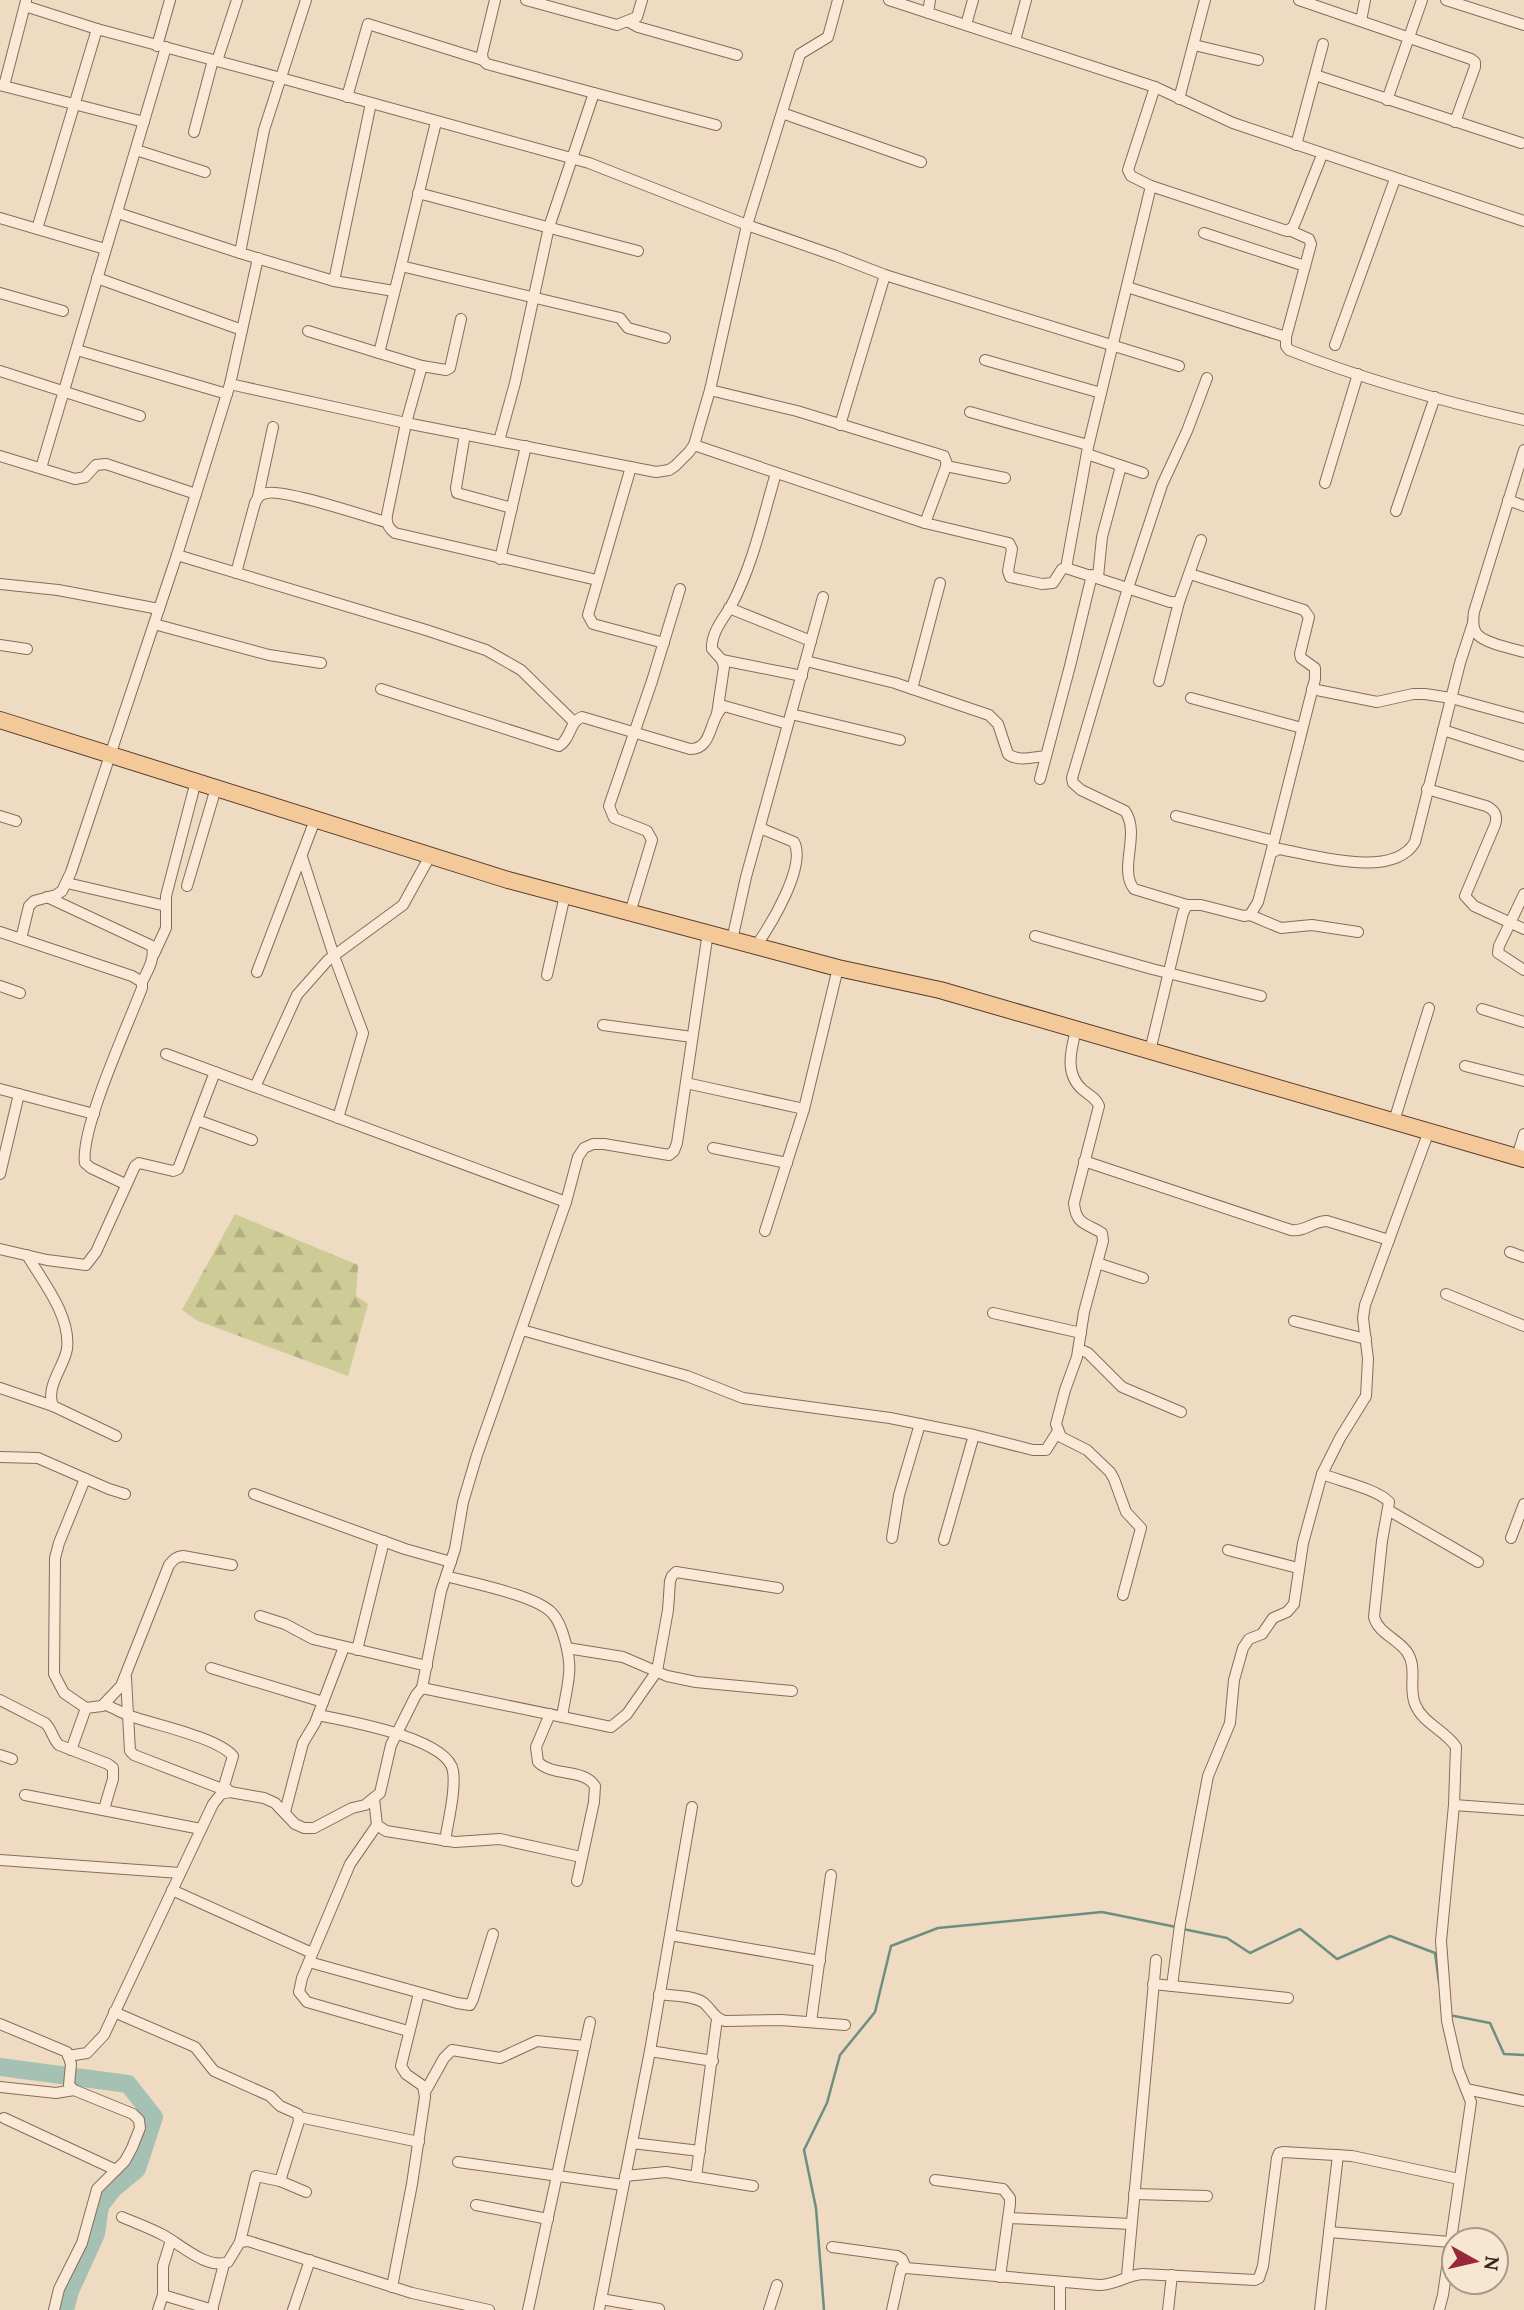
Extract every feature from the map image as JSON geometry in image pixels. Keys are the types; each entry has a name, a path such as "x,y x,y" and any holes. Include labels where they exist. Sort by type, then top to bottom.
{"main road":[{"path":"0,720 430,856 565,895 838,968 940,990 1520,1158"}],"street":[{"path":"41,468 144,122 170,0"},
{"path":"194,132 215,60 237,0"},
{"path":"240,253 264,130 306,0"},
{"path":"482,60 495,0"},
{"path":"526,0 617,25 637,17 642,0"},
{"path":"77,349 229,389 656,472 669,470 690,452 694,445 710,390 747,225 800,54 828,37 838,0"},
{"path":"889,0 1155,87 1233,123 1524,221"},
{"path":"928,13 930,0"},
{"path":"966,25 973,0"},
{"path":"1015,41 1026,0"},
{"path":"1179,99 1205,0"},
{"path":"1299,0 1475,62 1455,122"},
{"path":"1361,20 1365,0"},
{"path":"1387,100 1422,0"},
{"path":"1446,0 1524,25"},
{"path":"144,122 2,85 26,3 97,29 571,158 885,275 1179,366"},
{"path":"629,22 638,27 737,55"},
{"path":"347,97 368,24 482,60 487,64 716,125"},
{"path":"37,229 97,29"},
{"path":"1296,145 1323,44"},
{"path":"1194,45 1258,60"},
{"path":"1315,75 1521,143"},
{"path":"1155,87 1128,174 1152,186 1284,231 1289,230 1310,241 1286,337 1289,350 1474,409 1524,419"},
{"path":"499,441 549,227 594,93"},
{"path":"334,281 371,103"},
{"path":"782,113 921,162"},
{"path":"379,353 436,122"},
{"path":"136,150 205,172"},
{"path":"1289,230 1297,218 1322,155"},
{"path":"1335,345 1395,179"},
{"path":"1066,568 1088,449 1152,186"},
{"path":"418,193 638,251"},
{"path":"118,212 334,281 394,291"},
{"path":"0,218 105,249"},
{"path":"1204,233 1305,266"},
{"path":"21,939 29,906 34,901 56,895 67,883 177,555 229,389 258,258"},
{"path":"401,266 620,318 628,328 665,338"},
{"path":"840,425 885,275"},
{"path":"97,278 242,330"},
{"path":"1127,287 1286,337"},
{"path":"0,293 63,311"},
{"path":"308,331 422,366 446,370 450,368 461,319"},
{"path":"985,360 1101,393"},
{"path":"386,522 406,423 422,366"},
{"path":"0,371 140,416"},
{"path":"1325,483 1358,374"},
{"path":"1207,378 1162,485 1128,588 1072,778 1073,783 1081,790 1125,811 1129,816 1131,832 1128,878 1134,889 1187,905 1201,905 1244,916 1250,915 1281,928 1312,925 1358,932"},
{"path":"710,390 797,411 944,456 946,466 925,523"},
{"path":"1396,511 1435,397"},
{"path":"970,412 1088,449 1121,466 1143,473"},
{"path":"236,573 258,497 273,427"},
{"path":"465,434 457,493 512,508"},
{"path":"694,445 925,523 1009,543 1012,549 1008,571 1010,577 1049,585 1062,569 1066,568 1180,603"},
{"path":"500,559 526,446"},
{"path":"1271,853 1279,849 1366,863 1390,860 1410,850 1415,842 1474,612 1524,450"},
{"path":"0,456 75,479 85,477 96,465 106,464 196,494"},
{"path":"946,466 1005,478"},
{"path":"1040,779 1095,576 1102,537 1121,466"},
{"path":"631,467 589,609 589,620 593,624 664,643"},
{"path":"381,689 555,746 566,740 575,722 582,717 690,749 698,749 704,745 717,714 724,667 712,645 737,594 776,473"},
{"path":"258,497 271,492 290,495 386,522 395,534 597,580"},
{"path":"1508,500 1524,506"},
{"path":"1159,681 1200,540"},
{"path":"177,555 486,650 521,670 575,722"},
{"path":"1190,574 1278,601 1307,613 1309,622 1300,654 1301,658 1315,668 1312,689 1258,902 1250,915"},
{"path":"912,689 940,583"},
{"path":"0,584 58,590 159,609"},
{"path":"630,913 652,841 647,831 614,818 608,806 680,589"},
{"path":"732,940 823,597"},
{"path":"729,608 811,641"},
{"path":"1473,623 1476,633 1484,639 1524,652"},
{"path":"154,624 270,655 321,663"},
{"path":"0,645 27,649"},
{"path":"722,660 802,676"},
{"path":"806,661 912,689 989,715 998,724 1011,757 1019,759 1046,756"},
{"path":"1312,689 1377,702 1413,694 1451,698 1524,718"},
{"path":"1191,698 1302,728"},
{"path":"717,714 724,706 730,706 900,740"},
{"path":"1443,730 1524,756"},
{"path":"125,1184 91,1168 85,1163 84,1150 94,1114 142,982 166,928 166,896 196,782"},
{"path":"187,886 216,788"},
{"path":"1427,789 1486,806 1494,811 1496,820 1465,896 1474,906 1524,929"},
{"path":"0,816 16,821"},
{"path":"1176,816 1274,841"},
{"path":"257,972 315,820"},
{"path":"756,947 769,929 788,890 798,850 790,839 760,828"},
{"path":"255,1087 297,995 334,956 403,905 430,856"},
{"path":"302,857 334,956 363,1033 338,1118"},
{"path":"67,883 166,906"},
{"path":"1524,894 1499,946 1498,954 1524,970"},
{"path":"547,975 565,895"},
{"path":"46,897 146,942 152,946 154,954"},
{"path":"1150,1051 1187,905"},
{"path":"0,932 142,982"},
{"path":"125,1676 130,1751 134,1755 230,1792 275,1802 295,1824 304,1828 313,1828 352,1808 365,1805 380,1793 391,1745 422,1688 441,1591 451,1562 463,1502 579,1157 584,1148 593,1144 662,1156 674,1151 708,932"},
{"path":"1035,936 1261,996"},
{"path":"765,1231 804,1109 838,968"},
{"path":"0,986 20,993"},
{"path":"1394,1121 1429,1009"},
{"path":"1482,1009 1524,1022"},
{"path":"603,1025 692,1037"},
{"path":"1076,1030 1071,1051 1071,1068 1077,1084 1095,1098 1100,1106 1084,1161 1074,1211 1079,1221 1102,1233 1103,1241 1084,1312 1079,1349 1056,1424 1061,1437 1087,1450 1110,1472 1126,1512 1141,1528 1123,1595"},
{"path":"166,1054 566,1202"},
{"path":"1465,1066 1524,1081"},
{"path":"0,1249 86,1265 96,1252 135,1166 139,1163 173,1171 178,1169 215,1072"},
{"path":"686,1083 804,1109"},
{"path":"0,1089 94,1114"},
{"path":"0,1174 19,1094"},
{"path":"197,1120 252,1140"},
{"path":"1172,1986 1180,1925 1208,1776 1230,1723 1234,1680 1243,1648 1249,1639 1262,1634 1276,1616 1291,1609 1296,1598 1303,1543 1322,1474 1366,1396 1368,1359 1364,1305 1429,1131"},
{"path":"1520,1158 1524,1134"},
{"path":"713,1148 787,1163"},
{"path":"1084,1161 1291,1230 1304,1230 1327,1222 1389,1240"},
{"path":"1510,1252 1524,1257"},
{"path":"27,1255 58,1307 65,1327 67,1348 50,1397 53,1406"},
{"path":"1097,1263 1143,1278"},
{"path":"1446,1294 1524,1326"},
{"path":"993,1313 1081,1333"},
{"path":"1294,1321 1366,1339"},
{"path":"522,1330 687,1376 743,1398 920,1424 1033,1450 1046,1450 1058,1431"},
{"path":"1079,1349 1088,1353 1122,1387 1181,1412"},
{"path":"0,1388 53,1406 116,1436"},
{"path":"892,1538 900,1495 920,1424"},
{"path":"944,1540 974,1435"},
{"path":"0,1457 31,1456 125,1494"},
{"path":"1322,1474 1386,1498 1389,1502 1381,1541 1375,1624 1405,1648 1411,1658 1413,1701 1416,1707 1431,1726 1456,1747 1454,1805 1441,1941 1447,2021 1458,2069 1471,2102 1452,2226"},
{"path":"85,1479 55,1558 54,1674 60,1688 86,1708 104,1704 121,1686 169,1565 177,1556 232,1565"},
{"path":"254,1494 451,1562"},
{"path":"1511,1538 1524,1504"},
{"path":"1388,1510 1478,1562"},
{"path":"357,1650 384,1541"},
{"path":"1228,1550 1298,1569"},
{"path":"422,1688 611,1727 627,1714 657,1671 671,1576 676,1572 778,1588"},
{"path":"446,1576 509,1593 548,1609 556,1617 566,1648 569,1673 562,1717"},
{"path":"260,1616 285,1624 313,1639 427,1666"},
{"path":"285,1812 303,1743 318,1715 344,1647"},
{"path":"566,1648 623,1657 667,1676 696,1682 792,1691"},
{"path":"211,1668 323,1702"},
{"path":"0,1700 45,1723 54,1740 113,1768 113,1779 104,1809"},
{"path":"104,1704 128,1715 209,1741 228,1751 233,1756 224,1786 230,1792"},
{"path":"71,1750 86,1708"},
{"path":"550,1714 536,1747 538,1762 544,1768 587,1778 595,1786 578,1881"},
{"path":"318,1715 397,1733 447,1759 451,1765 453,1780 445,1841"},
{"path":"0,1755 12,1759"},
{"path":"70,2060 87,2053 104,2035 213,1804 221,1794 230,1792"},
{"path":"25,1796 201,1829"},
{"path":"374,1799 377,1825 350,1864 299,1992 307,2002 408,2031"},
{"path":"1454,1805 1524,1810"},
{"path":"659,2309 600,2305 650,2051 692,1807"},
{"path":"377,1825 386,1831 445,1841 500,1839 581,1857"},
{"path":"0,1860 180,1873"},
{"path":"811,2022 831,1875"},
{"path":"172,1890 311,1957 419,1993 470,2005 493,1934"},
{"path":"670,1935 820,1961"},
{"path":"1127,2276 1156,1960"},
{"path":"1153,1984 1288,1998"},
{"path":"419,1993 402,2057 402,2070 423,2086 425,2092"},
{"path":"659,1994 702,2002 718,2019 725,2021 781,2020 845,2025"},
{"path":"114,2012 195,2047 214,2071 270,2096 280,2106 295,2112 299,2117 419,2142"},
{"path":"696,2177 718,2019"},
{"path":"528,2310 590,2022"},
{"path":"0,2024 67,2052 72,2087"},
{"path":"392,2287 419,2142 425,2092 444,2058 452,2050 500,2058 537,2041 585,2046"},
{"path":"650,2051 713,2061"},
{"path":"0,2087 56,2093 72,2087 133,2114 139,2120 140,2128 125,2161 97,2189 82,2243 59,2289 54,2310"},
{"path":"1466,2089 1524,2101"},
{"path":"280,2181 299,2117"},
{"path":"4,2118 116,2170"},
{"path":"632,2143 700,2151"},
{"path":"892,2310 898,2275 901,2269 906,2267 1109,2285 1116,2284 1127,2276 1143,2274 1248,2280 1259,2278 1279,2153 1352,2156 1458,2179"},
{"path":"1320,2310 1338,2155"},
{"path":"458,2162 558,2176 624,2180 666,2172 753,2186"},
{"path":"122,2217 158,2232 197,2256 224,2264 240,2242 256,2176 280,2181 306,2192"},
{"path":"935,2180 1003,2189 1010,2198 1000,2277"},
{"path":"1134,2194 1207,2196"},
{"path":"476,2206 548,2219"},
{"path":"1009,2218 1131,2224"},
{"path":"1329,2232 1440,2241"},
{"path":"158,2310 163,2295 163,2266 171,2240"},
{"path":"240,2242 248,2241 392,2287 489,2310"},
{"path":"832,2247 897,2256 906,2267"},
{"path":"293,2310 310,2260"},
{"path":"163,2295 212,2310 224,2264"},
{"path":"1168,2310 1172,2275"},
{"path":"1060,2282 1060,2310"},
{"path":"769,2310 777,2285"}],"green space":[{"path":"235,1214 358,1265 356,1296 368,1304 348,1376 198,1321 182,1310"}],"waterway":[{"path":"824,2310 816,2208 804,2150 827,2103 840,2055 875,2012 891,1946 938,1928 1102,1912 1176,1927"},
{"path":"1183,1929 1227,1938 1250,1953 1300,1929 1337,1959 1390,1936 1435,1953 1439,1982"},
{"path":"1449,2015 1490,2023 1504,2054 1524,2055"},
{"path":"0,2067 128,2084 154,2117 137,2169 113,2189 100,2206 96,2234 70,2291 65,2310"}]}
